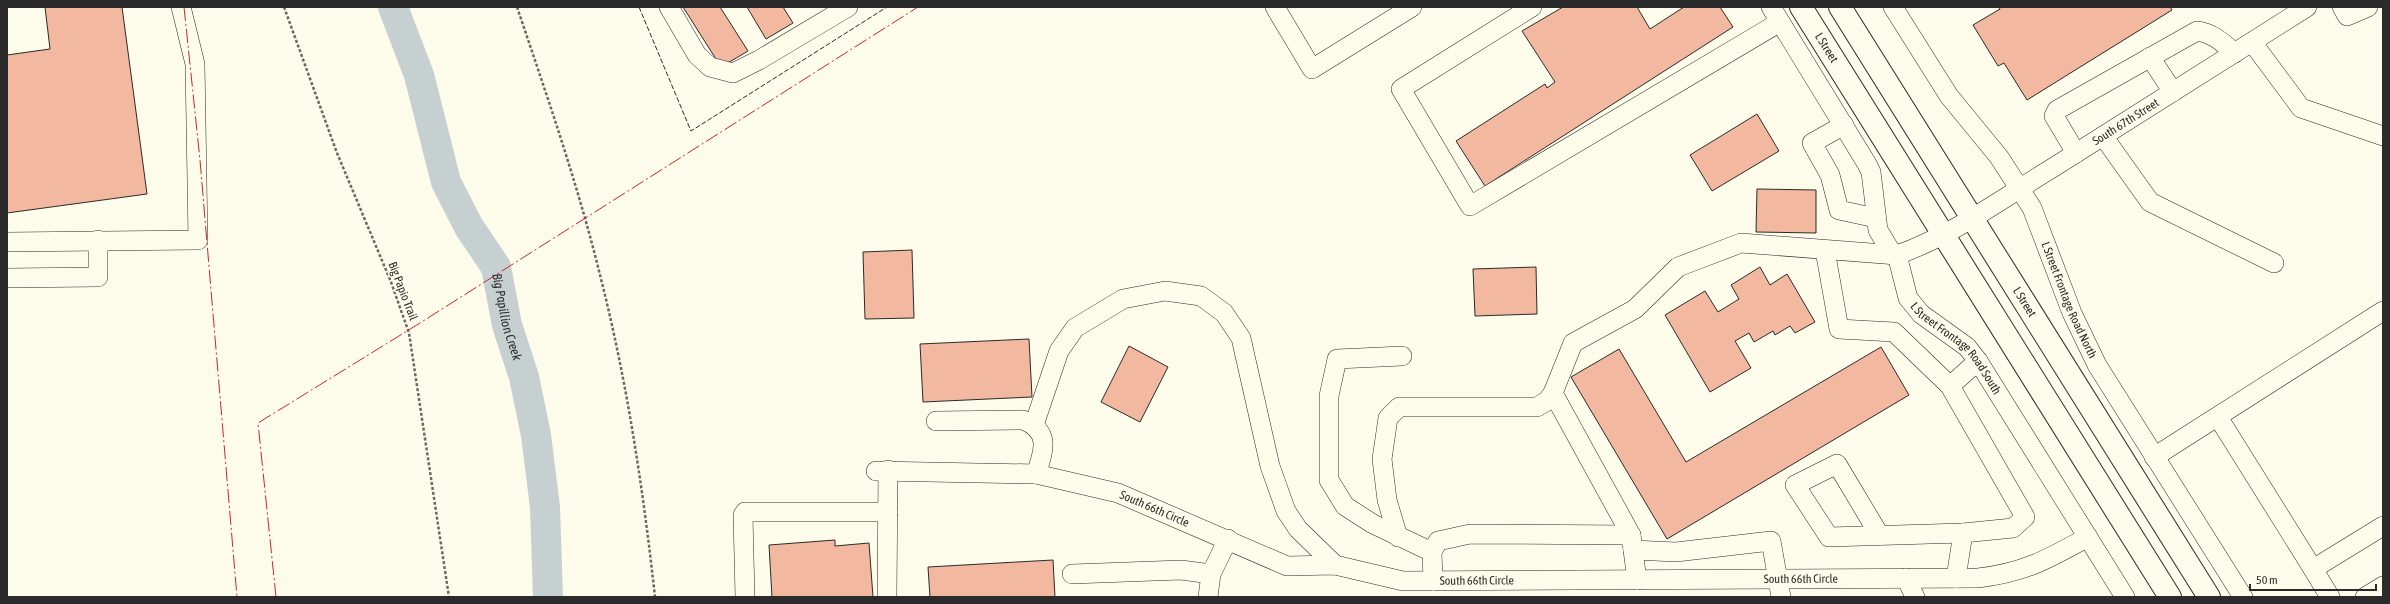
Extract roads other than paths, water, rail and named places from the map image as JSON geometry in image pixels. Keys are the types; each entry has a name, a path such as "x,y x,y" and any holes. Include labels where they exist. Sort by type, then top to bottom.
{"main road":[{"name":"L Street","path":"1801,7 2170,597"},
{"name":"L Street","path":"1840,7 2209,597"}],"street":[{"path":"7,242 198,240 195,64 181,7"},
{"path":"669,7 697,55 710,67 733,73 759,60 848,7"},
{"path":"1275,7 1312,69 1412,7"},
{"path":"1532,7 1401,89 1470,206 1776,14 1871,172 1876,218 1880,236 1890,250 1897,255"},
{"name":"L Street Frontage Road North","path":"1893,7 1949,96 1999,157 2020,188 2039,222 2084,339 2100,371 2243,597"},
{"name":"South 67th Street","path":"1897,255 1944,235 2020,188 2072,145 2103,136 2307,7"},
{"path":"2342,7 2347,16 2368,7"},
{"path":"2072,145 2054,116 2057,110 2150,57 2197,31 2207,32 2235,53"},
{"path":"2252,42 2301,108 2383,136"},
{"path":"2150,57 2173,92"},
{"path":"1844,125 1812,143 1830,176 1839,210 1876,218"},
{"path":"2103,136 2150,202 2274,263"},
{"path":"7,278 98,277 98,240"},
{"path":"1398,537 1387,500 1382,459 1388,418 1399,407 1537,407 1547,401 1553,393 1573,343 1635,310 1678,267 1741,243 1897,255"},
{"path":"1825,250 1839,329 1894,332 1950,386 2025,517 2013,528 1963,533 1880,536 1829,537 1795,485 1837,464 1880,536"},
{"name":"L Street Frontage Road South","path":"1897,255 1906,293 1913,306 1921,314 1967,347 1978,360 2125,597"},
{"path":"1034,425 1059,352 1075,328 1123,299 1165,291 1201,296 1224,313 1241,338 1270,466 1286,511 1298,529 1335,565"},
{"path":"2154,457 2383,311"},
{"path":"1402,356 1337,359 1329,396 1329,480 1345,506 1398,537 1432,552"},
{"path":"1950,386 1978,360"},
{"path":"1553,393 1632,542 1637,580"},
{"path":"2218,417 2330,597"},
{"path":"936,421 1022,420 1034,425 1041,435 1044,451 1036,474"},
{"name":"South 66th Circle","path":"888,512 882,470 1036,474 1118,493 1228,539 1287,566 1335,565 1403,581 1637,580 1779,588 1906,578 1956,578 2005,575 2026,569 2088,537"},
{"path":"745,597 743,515 745,512 888,512 887,597"},
{"path":"2313,569 2383,526"},
{"path":"1956,578 1963,533"},
{"path":"1433,581 1432,552 1438,541 1470,534 1632,542 1676,552 1771,541 1779,588"},
{"path":"1208,597 1211,574 1228,539"},
{"path":"1072,574 1181,570 1211,574"},
{"path":"1906,578 1915,597"},
{"path":"2365,597 2383,586"}],"waterway":[{"name":"Big Papillion Creek","path":"393,7 419,75 446,182 469,227 496,267 507,325 524,377 536,435 545,507 548,597"}]}
